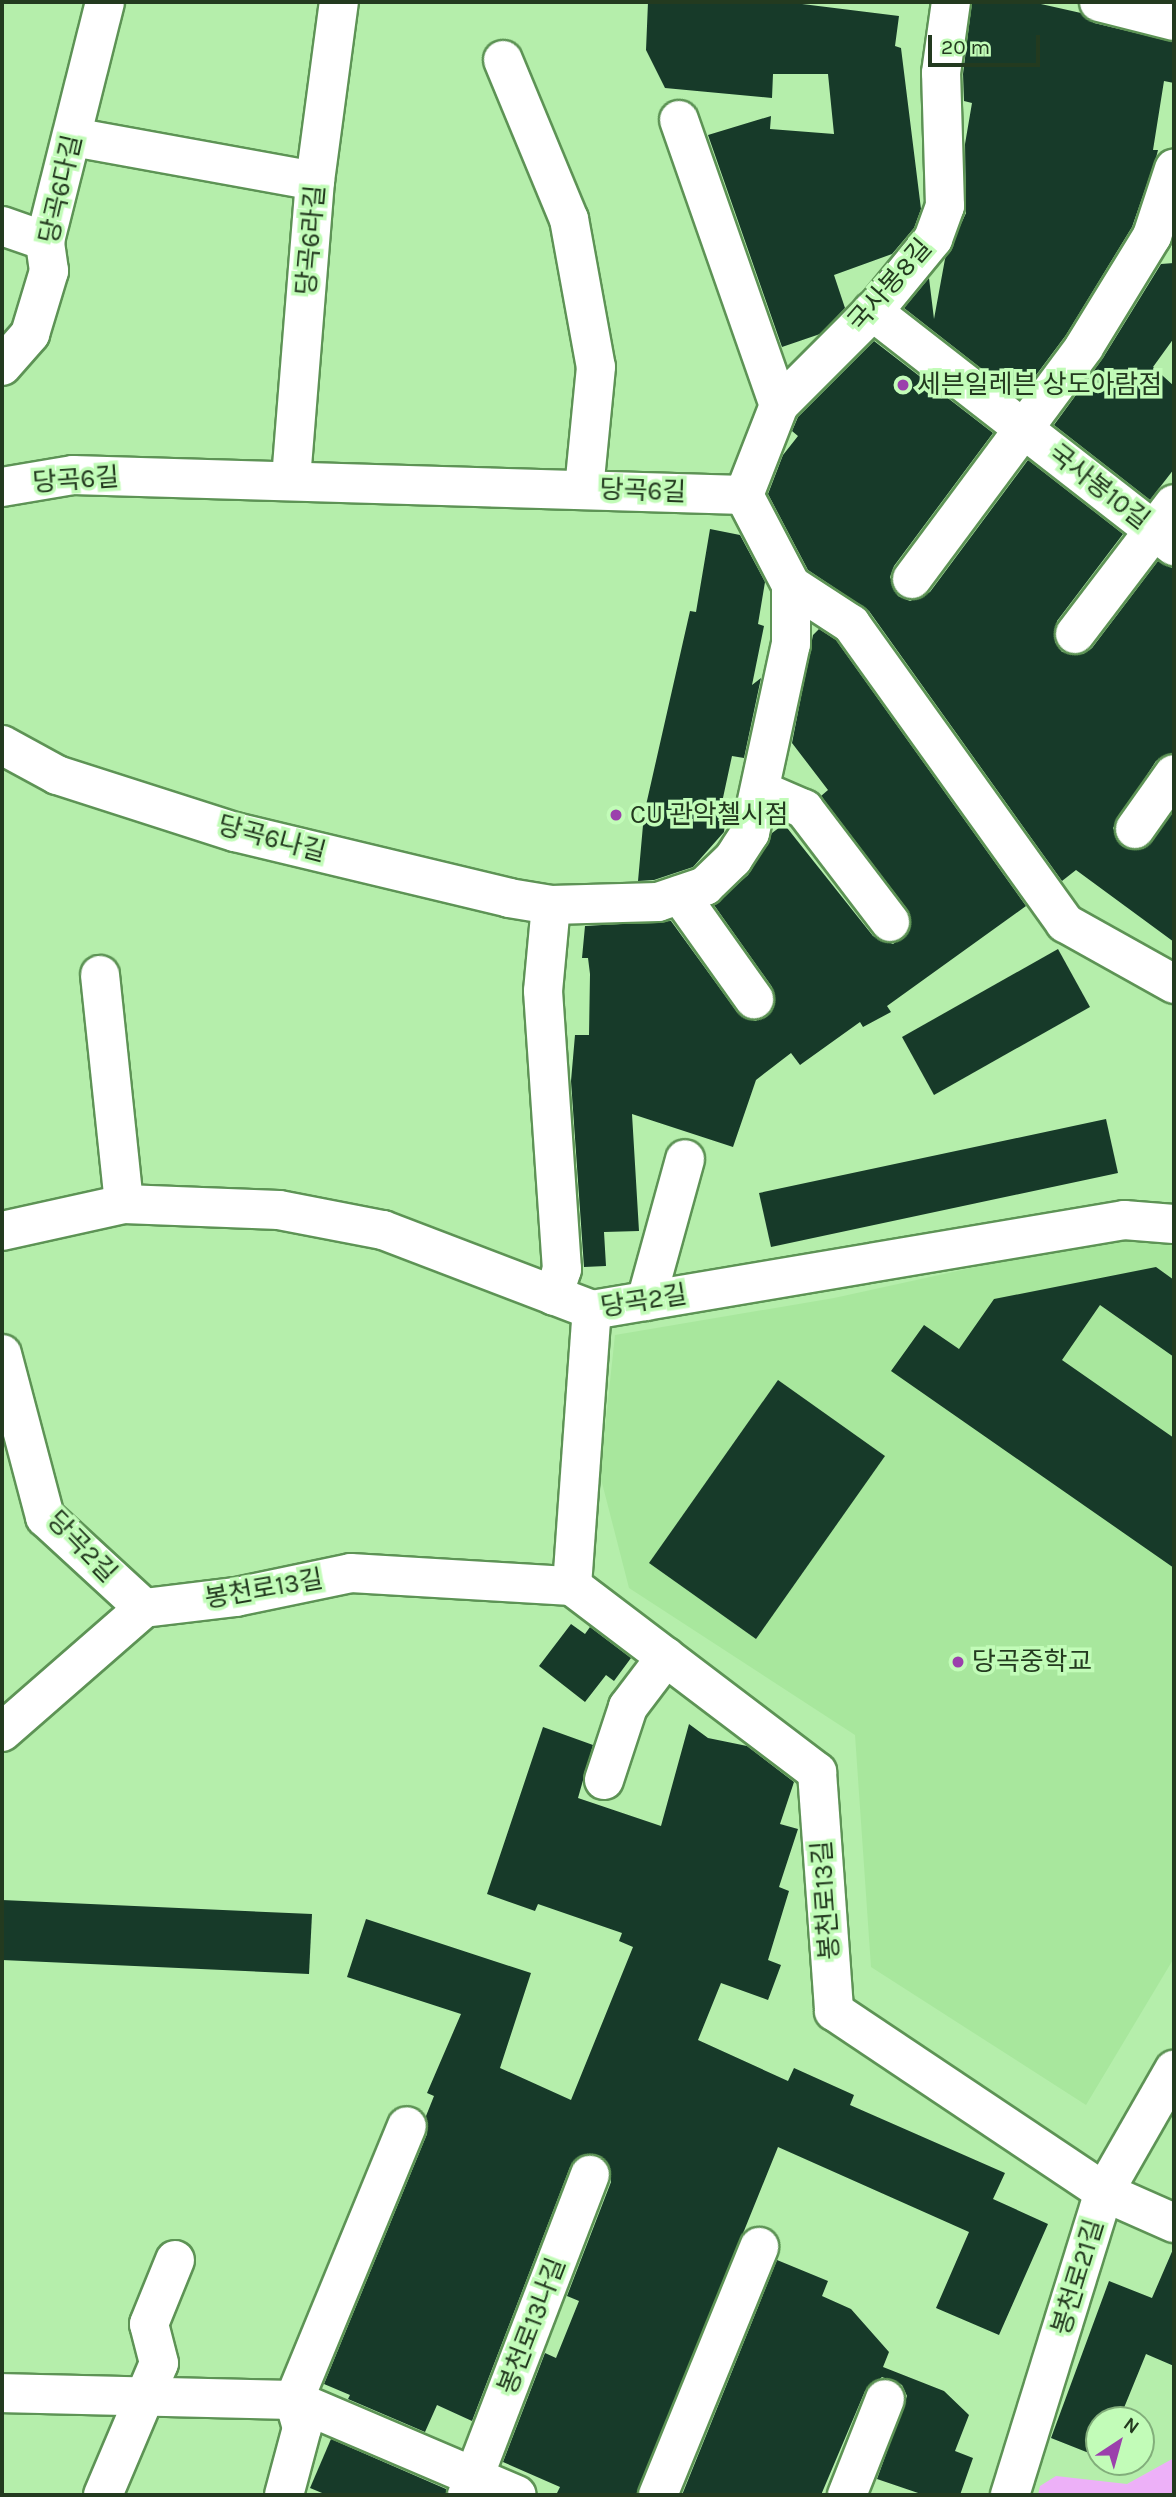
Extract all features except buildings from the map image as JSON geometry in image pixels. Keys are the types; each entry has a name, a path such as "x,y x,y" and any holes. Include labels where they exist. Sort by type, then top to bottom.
{"street":[{"name":"당곡6다길","path":"2,366 30,334 49,271 45,241 105,2"},
{"name":"당곡6라길","path":"291,479 315,181 339,2"},
{"name":"국사봉8길","path":"744,495 779,405 872,311 933,239 944,205 941,73 951,2"},
{"path":"1099,2 1174,21"},
{"path":"503,60 569,219 596,368 584,489"},
{"path":"679,120 779,405"},
{"path":"73,137 315,181"},
{"name":"국사봉10길","path":"912,579 1084,347 1152,236 1174,169"},
{"path":"2,226 45,241"},
{"name":"국사봉10길","path":"872,311 1023,429 1168,527"},
{"name":"당곡6길","path":"2,486 73,475 291,479 744,495"},
{"path":"744,495 791,585 851,624 1065,923 1174,984"},
{"path":"1075,634 1168,527"},
{"name":"당곡6나길","path":"2,745 57,775 235,832 551,905 658,902 705,886 733,859 750,833 762,791 791,644 791,585"},
{"path":"1135,829 1174,774"},
{"path":"762,791 804,809 890,922"},
{"path":"680,895 754,999"},
{"path":"551,905 543,991 562,1269 553,1296"},
{"path":"100,975 124,1204"},
{"path":"646,1301 685,1159"},
{"name":"당곡2길","path":"2,1231 124,1204 279,1210 383,1230 592,1310 1124,1220 1174,1224"},
{"path":"572,1586 592,1310"},
{"name":"당곡2길","path":"2,1354 45,1517 144,1608"},
{"name":"봉천로13길","path":"144,1608 236,1597 351,1573 572,1586 817,1772 834,2011 1104,2192"},
{"path":"2,1732 144,1608"},
{"path":"604,1780 628,1707 666,1657"},
{"name":"봉천로21길","path":"1010,2495 1104,2192 1174,2070"},
{"path":"284,2495 302,2428 294,2400 407,2126"},
{"name":"봉천로13나길","path":"471,2486 590,2175"},
{"path":"1104,2192 1174,2223"},
{"path":"658,2495 759,2247"},
{"path":"103,2495 159,2363 149,2324 175,2260"},
{"path":"2,2393 294,2400 471,2486 517,2495"},
{"path":"847,2495 885,2399"}],"shaded area":[{"name":"당곡중학교","path":"1131,1233 1174,1240 1174,1958 1086,2105 871,1967 855,1735 629,1588 600,1475 615,1335 834,1298"},
{"path":"1174,2458 1174,2495 1038,2495 1040,2486 1056,2476 1127,2484 1141,2476 1155,2476 1155,2469"}],"place":[{"name":"세븐일레븐 상도아람점","path":"903,385"},
{"name":"CU 관악첼시점","path":"616,815"},
{"name":"당곡중학교","path":"958,1662"}]}
